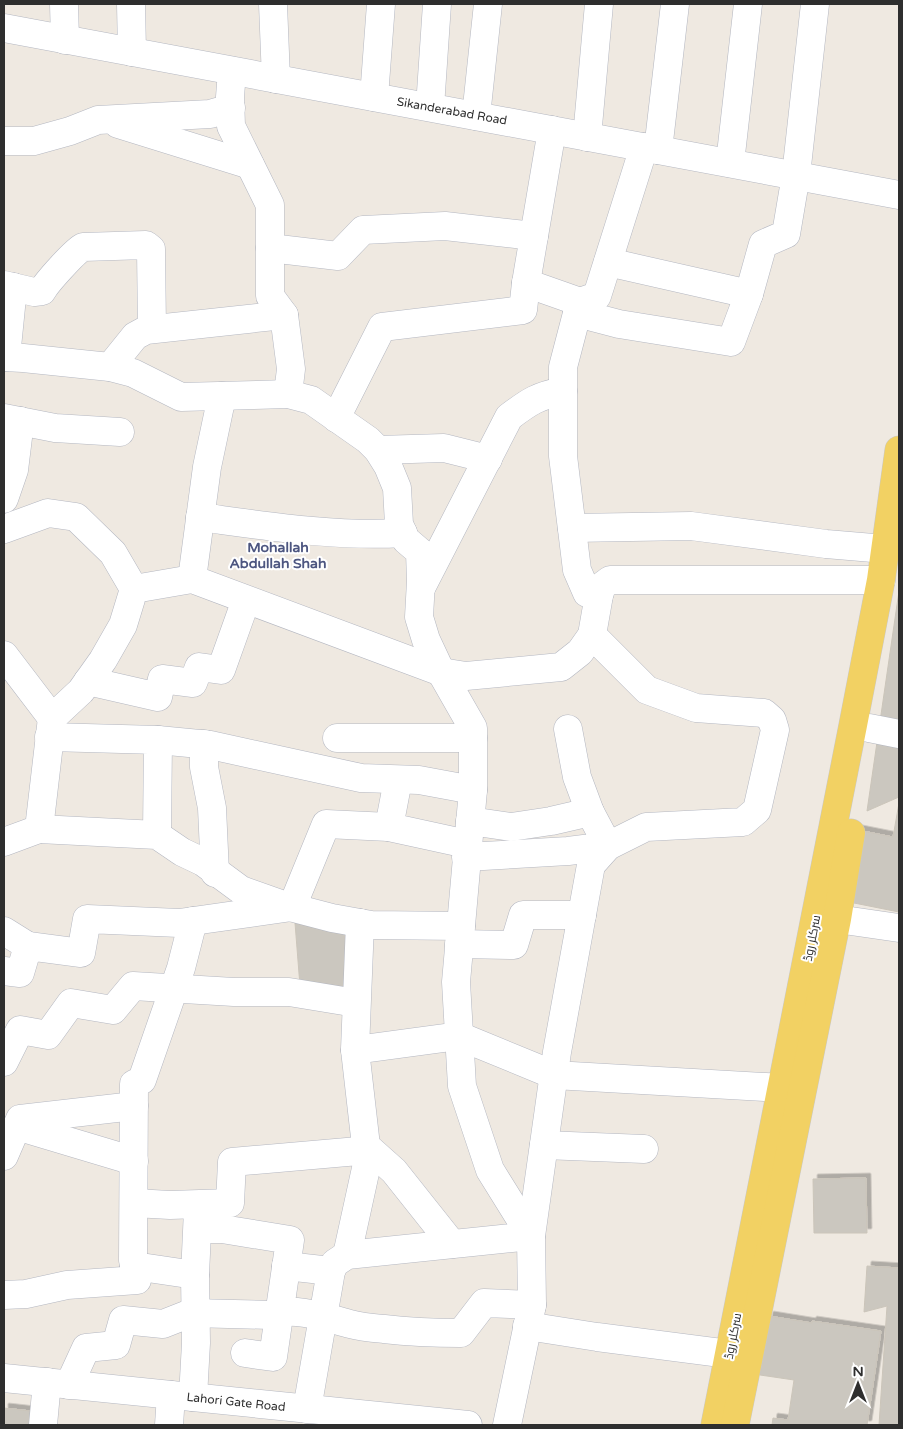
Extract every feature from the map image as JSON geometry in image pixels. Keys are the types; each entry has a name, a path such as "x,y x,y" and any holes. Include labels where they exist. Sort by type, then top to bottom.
{"main road":[{"name":"سرکلر روڈ","path":"715,1425 782,1088 827,917 889,564 899,450"},
{"path":"735,1425 827,917 869,728 889,564"}],"street":[{"path":"64,4 65,40"},
{"path":"130,4 132,52"},
{"path":"273,4 276,79"},
{"path":"374,97 380,4"},
{"path":"430,108 437,4"},
{"path":"476,116 488,4"},
{"path":"586,137 600,4"},
{"path":"598,595 586,593 577,570 563,456 563,367 579,307 597,296 651,149 675,4"},
{"path":"730,163 748,4"},
{"path":"526,283 619,324 731,342 749,294 763,244 786,234 796,176 815,4"},
{"name":"Sikanderabad Road","path":"4,28 899,195"},
{"path":"232,71 231,126 270,205 270,296 284,315 291,369 288,394"},
{"path":"4,141 34,141 98,120 210,114 231,108"},
{"path":"103,120 250,164"},
{"path":"336,418 382,327 523,310 552,130"},
{"path":"270,248 338,256 363,230 445,226 534,236"},
{"path":"152,329 151,249 146,245 84,247 77,250 68,262 47,282 42,291 34,292 8,286 5,357 133,372 181,397 288,394 311,400 368,440 378,450 388,466 397,488 399,524 406,540 420,552 419,616 426,640 441,672 473,728 473,790 456,982 462,1086 490,1170 531,1236"},
{"path":"608,262 749,294"},
{"path":"110,368 135,336 146,330 284,315"},
{"path":"420,590 509,417 528,403 542,396 563,391"},
{"path":"192,579 207,467 222,396"},
{"path":"4,498 14,470 12,420 55,428 120,432"},
{"path":"378,450 444,448 488,458"},
{"path":"4,529 48,513 76,517 113,553 134,589 123,625 103,660 81,691 50,727 39,829"},
{"path":"200,517 275,527 375,535 403,533"},
{"path":"572,528 691,526 826,544 889,564"},
{"path":"134,589 192,579 441,672 466,676 562,667 580,652 592,635 598,595 602,586 610,580 889,564"},
{"path":"88,681 158,697 162,679 193,683 199,667 220,670 246,600"},
{"path":"292,907 326,824 389,827 468,841 568,851 608,846 646,827 743,822 757,810 775,730 772,720 764,713 696,708 647,690 592,635"},
{"path":"4,655 50,727"},
{"path":"50,727 204,744 360,778 418,780 473,790"},
{"path":"869,728 899,734"},
{"path":"568,730 577,777 590,812 608,846"},
{"path":"338,738 473,738"},
{"path":"157,835 158,740"},
{"path":"204,744 204,767 212,808 215,873"},
{"path":"389,827 398,780"},
{"path":"468,841 511,827 551,821 590,812"},
{"path":"4,842 39,829 157,835 182,852 203,862 215,873 241,890 292,907 332,918 371,925 460,935 514,945 523,915 582,915"},
{"path":"506,1425 530,1315 531,1236 554,1076 582,915 591,865 608,846"},
{"path":"4,971 20,973 12,939 80,953 87,919 179,923 292,907"},
{"path":"827,917 899,928"},
{"path":"4,1296 67,1286 136,1280 134,1266 134,1084 142,1080 182,968 193,921"},
{"path":"360,923 355,1050 366,1146 394,1170 452,1244"},
{"path":"4,1062 20,1030 48,1035 71,1003 113,1010 133,986 234,992 289,992 356,1003"},
{"path":"355,1050 459,1036 554,1076 782,1088"},
{"path":"134,1106 20,1119 9,1135 134,1161"},
{"path":"544,1145 644,1149"},
{"path":"198,1216 230,1203 232,1162 370,1150"},
{"path":"306,1409 323,1315 370,1150"},
{"path":"134,1203 198,1216 222,1229 290,1240 273,1357 245,1354"},
{"path":"169,1425 182,1396 196,1313 195,1274 198,1216"},
{"path":"286,1266 339,1263 452,1244 531,1236"},
{"path":"134,1266 195,1274"},
{"path":"43,1425 58,1384 86,1348 116,1345 123,1320 163,1324 191,1313 271,1315 280,1312 323,1315 351,1324 385,1329 424,1333 460,1333 484,1303 530,1315 597,1338 729,1354"},
{"name":"Lahori Gate Road","path":"4,1378 182,1396 262,1415 306,1409 468,1425"}],"building":[{"path":"899,591 899,797 867,811"},
{"path":"899,803 899,912 844,901 858,830 893,837"},
{"path":"295,923 349,935 348,991 300,986"},
{"path":"866,1178 867,1233 814,1233 813,1179"},
{"path":"867,1266 899,1268 899,1425 879,1425 887,1306 864,1312"},
{"path":"769,1316 881,1331 867,1425 772,1425 773,1418 788,1420 794,1380 760,1375"},
{"path":"4,1408 40,1412 38,1425 4,1425"}],"district":[{"name":"Mohallah Abdullah Shah","path":"278,556"}]}
